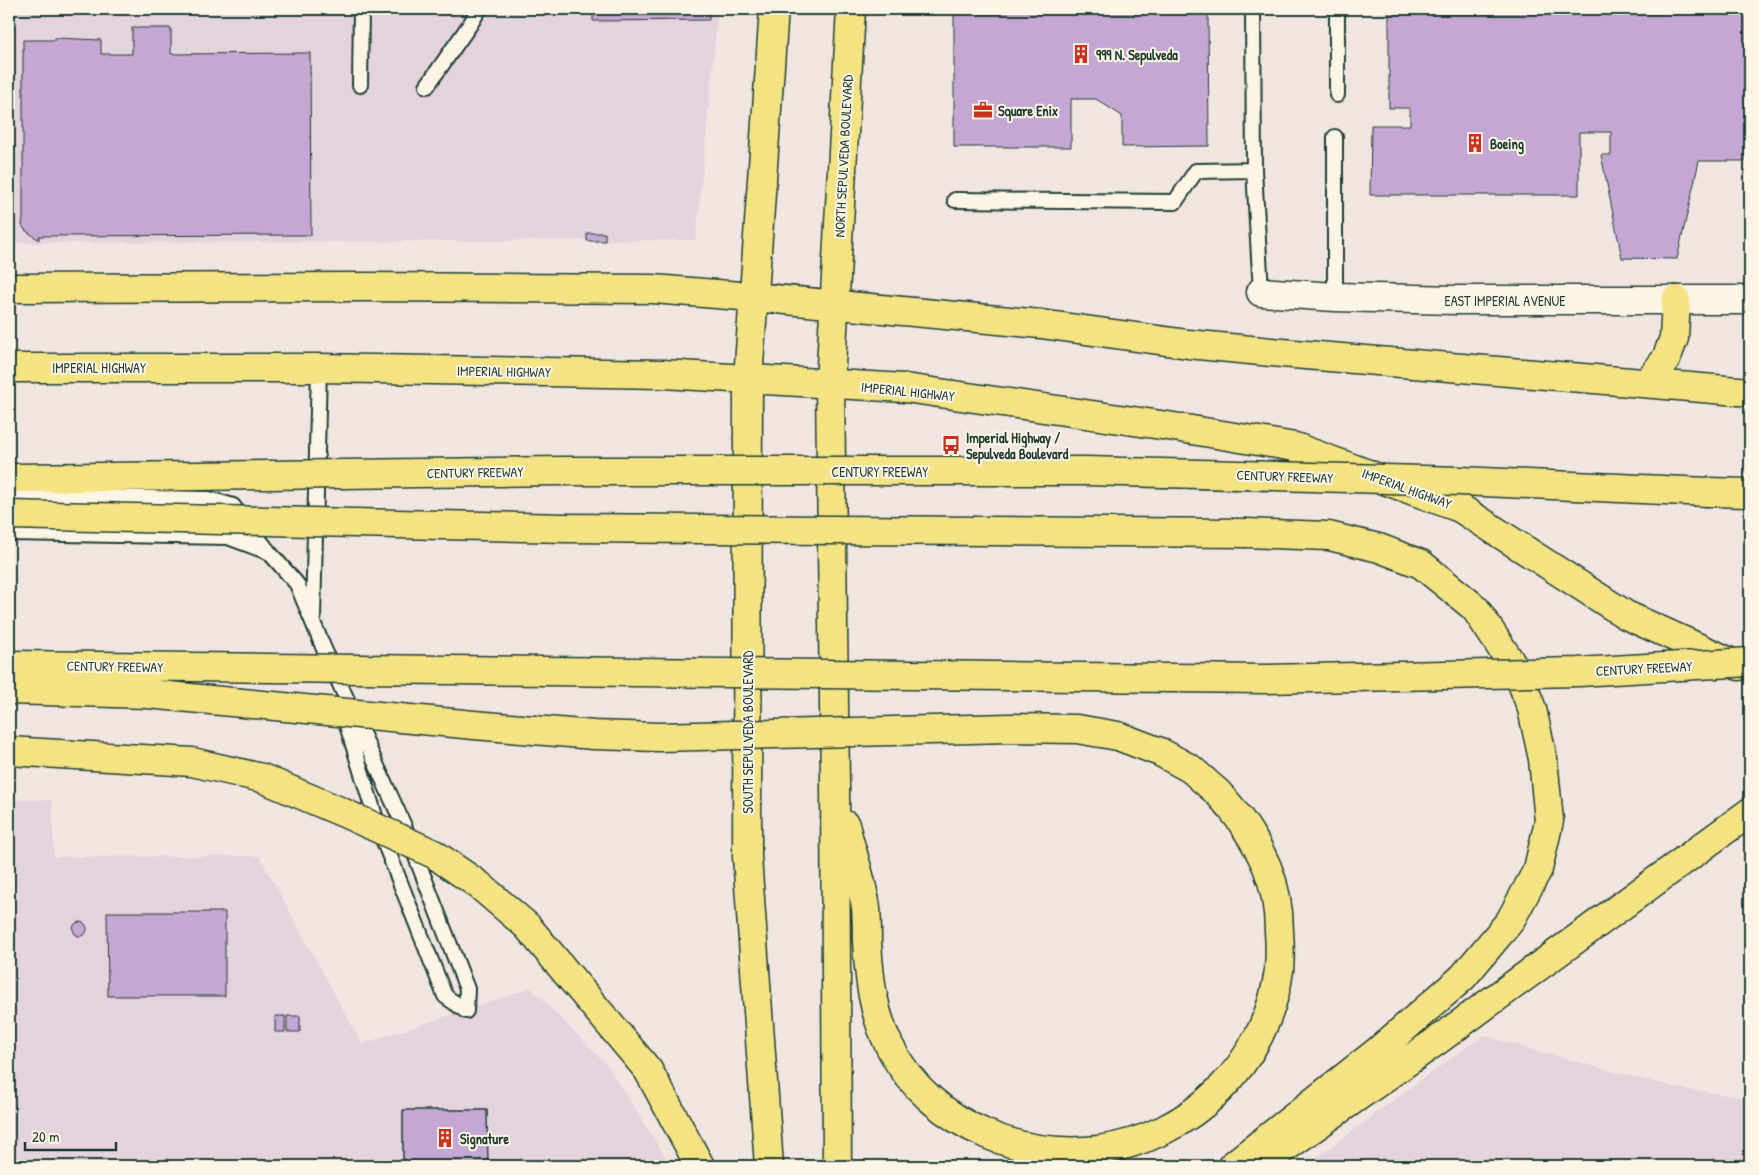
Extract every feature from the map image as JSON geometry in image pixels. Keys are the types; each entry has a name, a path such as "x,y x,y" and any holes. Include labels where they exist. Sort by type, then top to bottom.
{"main road":[{"path":"754,297 774,9"},
{"name":"NORTH SEPULVEDA BOULEVARD","path":"834,304 851,9"},
{"path":"9,288 363,287 643,289 834,304 1041,324 1188,344 1750,392"},
{"name":"SOUTH SEPULVEDA BOULEVARD","path":"754,297 748,379 747,858 769,1166"},
{"path":"1647,383 1666,359 1674,338 1676,300"},
{"path":"834,304 830,384 835,782 836,1166"},
{"name":"IMPERIAL HIGHWAY","path":"9,368 319,368 663,374 905,388 1168,426 1295,447 1460,508 1626,615 1750,671"},
{"name":"CENTURY FREEWAY","path":"9,478 562,471 1086,471 1461,481 1750,493"},
{"path":"9,515 556,528 1246,533 1330,536 1379,548 1421,564 1475,608 1518,673 1532,708 1543,759 1548,821 1538,869 1510,921 1463,977 1378,1051 1232,1166"},
{"name":"CENTURY FREEWAY","path":"9,665 1266,679 1578,672 1750,662"},
{"path":"9,690 148,694 483,726 612,735 668,736 1026,728 1077,729 1118,736 1160,752 1192,769 1218,792 1238,816 1259,849 1268,869 1278,909 1279,970 1269,1010 1251,1050 1234,1074 1207,1102 1190,1115 1163,1130 1124,1145 1066,1152 1020,1146 994,1138 972,1128 946,1112 924,1094 905,1071 880,1027 873,999 869,969 866,908 835,782"},
{"path":"9,751 192,762 262,778 434,854 479,885 527,926 648,1070 700,1166"},
{"path":"1254,1166 1270,1160 1750,812"}],"street":[{"name":"EAST IMPERIAL AVENUE","path":"1261,292 1335,297 1455,300 1750,300"}],"lane":[{"path":"360,85 361,9"},
{"path":"427,86 479,9"},
{"path":"1253,9 1254,170 1261,292"},
{"path":"1337,9 1338,95"},
{"path":"1335,137 1335,297"},
{"path":"955,200 1175,202 1196,171 1254,170"},
{"path":"313,623 319,368"},
{"path":"9,496 209,499 233,506 296,584 404,826 467,989 466,1011 445,996 379,829 324,649"},
{"path":"9,533 228,537 269,552"}],"shaded area":[{"path":"9,9 718,9 696,240 9,243"},
{"path":"9,800 52,800 54,857 259,856 362,1044 531,988 607,1065 671,1166 9,1166"},
{"path":"1484,1035 1649,1081 1683,1089 1750,1098 1750,1166 1306,1166 1423,1078"}],"building":[{"path":"593,9 709,9 709,20 593,21"},
{"name":"999 N. Sepulveda","path":"954,9 1208,9 1209,146 1122,147 1122,116 1096,99 1071,99 1071,147 954,147"},
{"name":"Boeing","path":"1389,9 1750,9 1750,161 1699,161 1677,259 1622,258 1601,155 1611,155 1611,132 1579,132 1579,195 1370,195 1371,125 1410,125 1410,108 1389,108"},
{"path":"132,28 171,28 171,54 310,53 311,235 39,236 39,240 25,230 22,225 23,40 55,40 55,38 101,40 101,54 132,54"},
{"path":"587,233 605,233 605,241 587,241"},
{"path":"107,912 225,912 225,996 108,996"},
{"path":"77,922 83,922 87,929 83,936 77,936 73,932 73,926"},
{"path":"275,1016 285,1016 285,1032 275,1032"},
{"path":"287,1016 300,1016 300,1032 287,1032"},
{"name":"Signature","path":"403,1110 487,1110 488,1166 403,1166"},
{"name":"Signature","path":"403,1110 487,1110 488,1166 403,1166"}],"place":[{"name":"999 N. Sepulveda","path":"1081,54"},
{"name":"Square Enix","path":"983,110"},
{"name":"Boeing","path":"1475,143"},
{"name":"Imperial Highway / Sepulveda Boulevard","path":"951,445"},
{"name":"Signature","path":"445,1138"}]}
